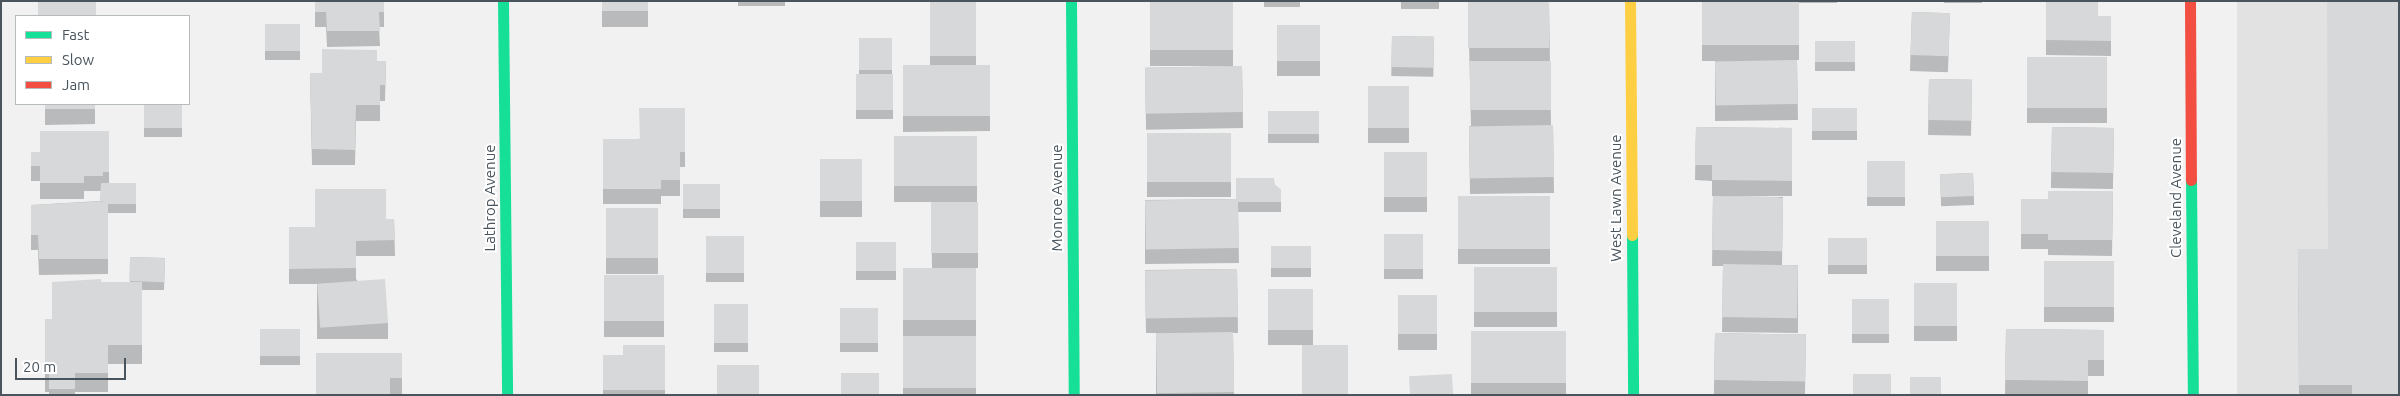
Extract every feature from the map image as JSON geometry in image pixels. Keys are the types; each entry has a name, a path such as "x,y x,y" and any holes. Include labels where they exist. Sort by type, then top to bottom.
{"street":[{"name":"Lathrop Avenue","path":"503,1 507,395"},
{"name":"Monroe Avenue","path":"1071,1 1074,395"},
{"name":"West Lawn Avenue","path":"1630,1 1632,395"},
{"name":"Cleveland Avenue","path":"2190,1 2192,395"}],"shaded area":[{"path":"2237,1 2399,1 2399,395 2237,395"}],"building":[{"path":"38,1 96,1 96,15 38,15"},
{"path":"315,1 384,1 384,12 379,12 380,31 327,31 326,12 315,12"},
{"path":"602,1 648,1 648,11 602,11"},
{"path":"930,1 976,1 976,56 930,56"},
{"path":"1150,1 1233,1 1233,50 1150,50"},
{"path":"1468,1 1549,1 1549,48 1468,48"},
{"path":"1702,1 1799,1 1799,45 1702,45"},
{"path":"2046,1 2098,1 2098,16 2111,16 2111,41 2046,40"},
{"path":"2327,1 2399,1 2399,395 2352,395 2352,385 2299,385 2298,249 2328,249"},
{"path":"1912,12 1950,13 1948,56 1910,55"},
{"path":"265,24 300,24 300,51 265,51"},
{"path":"1277,25 1320,25 1320,61 1277,61"},
{"path":"1392,36 1434,37 1433,68 1391,67"},
{"path":"859,38 892,38 892,70 859,70"},
{"path":"1815,41 1855,41 1855,62 1815,62"},
{"path":"322,49 377,50 377,61 386,61 385,85 380,85 380,105 356,105 355,150 312,149 310,73 322,73"},
{"path":"2027,57 2107,57 2107,108 2027,108"},
{"path":"1797,60 1798,104 1716,105 1715,61"},
{"path":"1470,61 1551,61 1551,110 1470,110"},
{"path":"903,65 990,65 990,116 903,116"},
{"path":"1242,66 1243,112 1146,114 1145,68"},
{"path":"856,74 893,74 893,110 856,110"},
{"path":"1929,79 1972,80 1971,121 1928,120"},
{"path":"1368,86 1409,86 1409,128 1368,128"},
{"path":"45,105 95,105 95,109 45,109"},
{"path":"144,105 182,105 182,128 144,128"},
{"path":"639,108 685,108 685,152 680,152 680,180 661,180 661,189 603,189 603,139 640,139"},
{"path":"1812,108 1857,108 1857,131 1812,131"},
{"path":"1268,111 1319,111 1319,134 1268,134"},
{"path":"1553,125 1554,177 1470,178 1469,126"},
{"path":"1696,127 1792,128 1792,181 1712,180 1712,165 1695,165"},
{"path":"2052,127 2114,128 2113,173 2051,172"},
{"path":"40,131 109,131 109,172 103,172 103,176 84,176 84,183 40,183 40,166 31,166 31,152 40,152"},
{"path":"1147,133 1231,133 1231,182 1147,182"},
{"path":"894,136 977,136 977,186 894,186"},
{"path":"1384,152 1427,152 1427,197 1384,197"},
{"path":"820,159 862,159 862,201 820,201"},
{"path":"1867,161 1905,161 1905,197 1867,197"},
{"path":"1973,173 1974,196 1941,197 1940,174"},
{"path":"1236,178 1274,178 1275,185 1281,190 1281,202 1238,202 1238,199 1236,199"},
{"path":"101,183 136,183 136,204 108,204 108,201 100,201"},
{"path":"683,184 720,184 720,209 683,209"},
{"path":"315,189 386,189 386,219 394,219 395,240 356,241 356,268 289,269 289,227 315,227"},
{"path":"2048,191 2113,191 2112,240 2048,240 2048,234 2021,234 2021,199 2048,199"},
{"path":"1458,196 1550,196 1550,249 1458,249"},
{"path":"1713,196 1783,197 1782,251 1712,250"},
{"path":"1238,199 1239,248 1146,250 1145,201"},
{"path":"108,201 108,259 39,259 38,235 31,235 31,205"},
{"path":"931,202 978,202 978,253 931,253"},
{"path":"606,208 658,208 658,258 606,258"},
{"path":"1936,221 1989,221 1989,256 1936,256"},
{"path":"1384,234 1423,234 1423,269 1384,269"},
{"path":"706,236 744,236 744,273 706,273"},
{"path":"1828,238 1867,238 1867,265 1828,265"},
{"path":"856,242 896,242 896,271 856,271"},
{"path":"1271,246 1311,246 1311,268 1271,268"},
{"path":"130,257 165,258 164,282 129,281"},
{"path":"2044,261 2114,261 2114,307 2044,307"},
{"path":"1723,264 1798,265 1797,318 1722,317"},
{"path":"1474,267 1557,267 1557,312 1474,312"},
{"path":"903,268 976,268 976,320 903,320"},
{"path":"1237,269 1238,317 1146,319 1145,271"},
{"path":"604,275 664,275 664,321 604,321"},
{"path":"101,279 101,282 142,282 142,345 108,345 108,373 75,373 75,389 49,389 49,373 45,373 45,319 52,319 52,282"},
{"path":"385,279 388,323 320,328 317,284"},
{"path":"1914,283 1957,283 1957,326 1914,326"},
{"path":"1268,289 1313,289 1313,330 1268,330"},
{"path":"1398,295 1437,295 1437,334 1398,334"},
{"path":"1852,299 1889,299 1889,334 1852,334"},
{"path":"714,304 748,304 748,343 714,343"},
{"path":"840,308 878,308 878,343 840,343"},
{"path":"260,329 300,329 300,356 260,356"},
{"path":"2006,329 2104,330 2104,360 2088,360 2088,381 2005,380"},
{"path":"1471,331 1566,331 1566,383 1471,383"},
{"path":"1233,332 1234,392 1157,393 1156,333"},
{"path":"1715,333 1806,335 1805,382 1714,380"},
{"path":"903,336 976,336 976,388 903,388"},
{"path":"623,345 665,345 665,390 603,390 603,355 623,355"},
{"path":"1302,345 1348,345 1348,395 1302,395"},
{"path":"316,353 402,353 402,378 390,378 390,395 316,395"},
{"path":"717,365 759,365 759,395 717,395"},
{"path":"841,373 879,373 879,395 841,395"},
{"path":"1452,374 1453,395 1410,395 1409,376"},
{"path":"1853,374 1891,374 1891,395 1853,395"},
{"path":"1910,377 1941,377 1941,395 1910,395"}],"traffic: fast":[{"path":"503,1 507,395"},
{"path":"1071,1 1074,395"},
{"path":"2191,180 2193,395"},
{"path":"1632,235 1633,395"}],"traffic: slow":[{"path":"1630,1 1632,235"}],"traffic: jam":[{"path":"2190,1 2191,180"}]}
